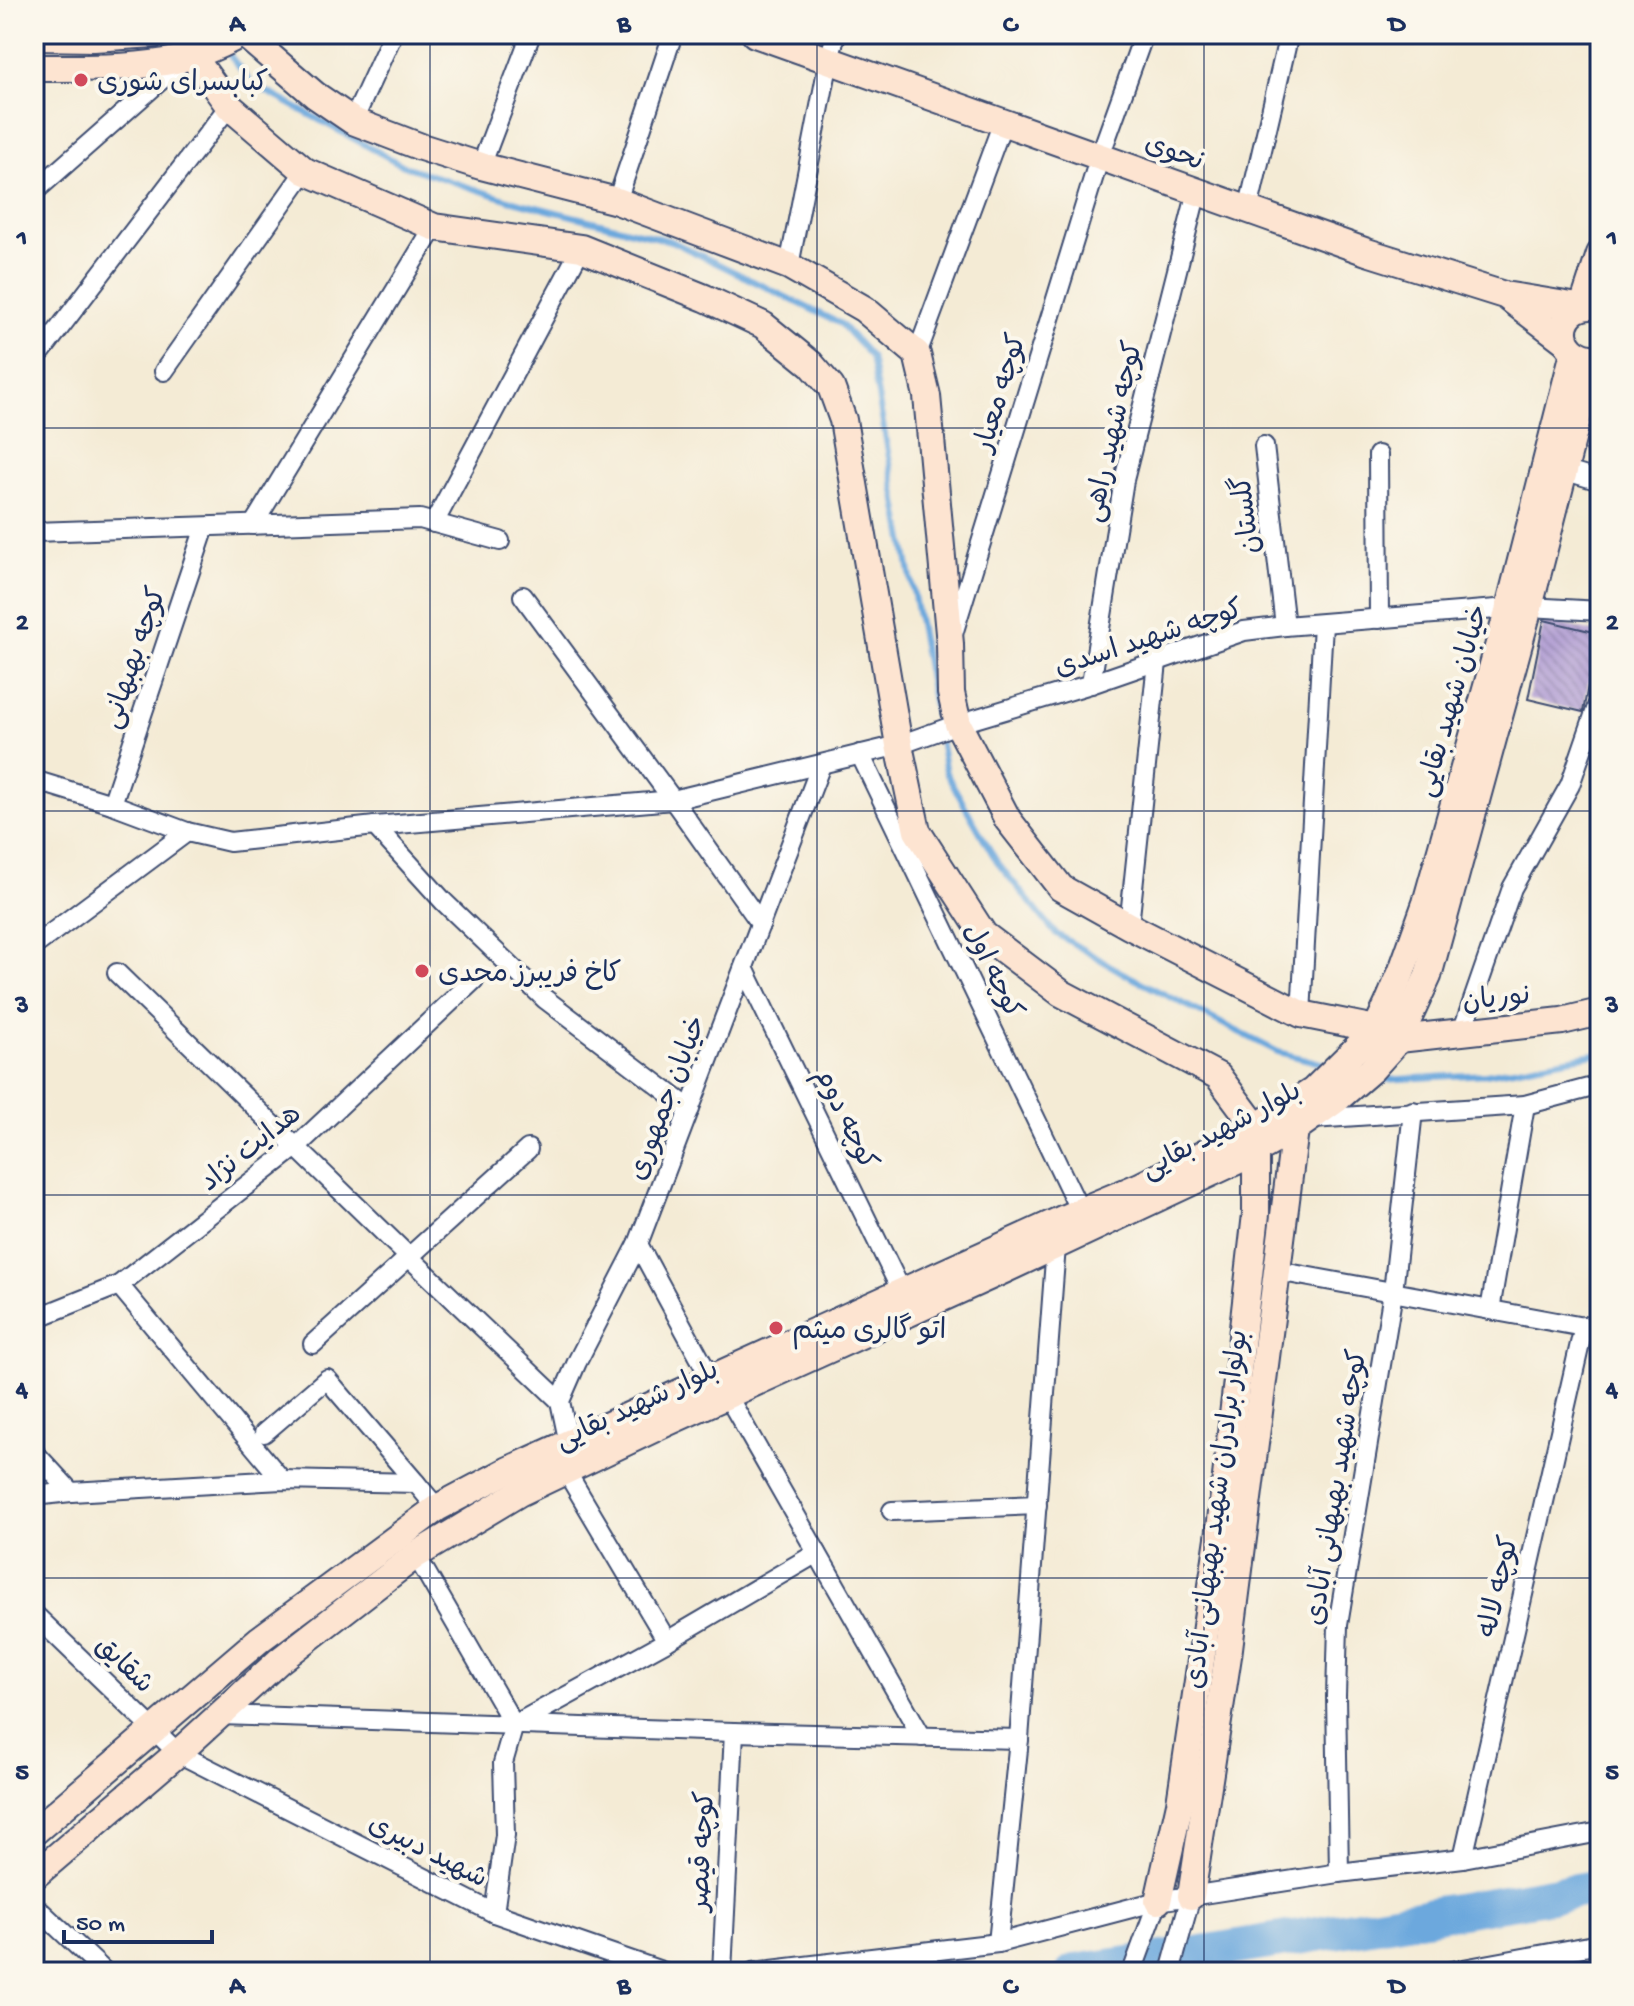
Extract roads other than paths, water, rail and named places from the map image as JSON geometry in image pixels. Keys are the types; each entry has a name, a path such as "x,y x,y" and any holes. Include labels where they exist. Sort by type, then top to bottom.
{"main road":[{"path":"34,37 94,38 154,34"},
{"path":"34,68 93,68 167,62 223,44 243,34 315,95 353,121 481,166 617,201 789,266 864,309 917,354"},
{"name":"نحوی","path":"755,34 1367,252 1504,295 1587,307"},
{"path":"191,54 229,106 305,171 434,227 581,248 763,325 811,364 831,387 843,420 899,745 917,831 984,935 1061,993 1218,1076 1256,1139"},
{"path":"1584,352 1564,331 1571,313 1587,307 1600,254"},
{"path":"1504,295 1584,352"},
{"name":"خیابان شهید بقایی","path":"1303,1115 1313,1091 1355,1051 1387,1034 1401,973 1563,470 1579,412 1584,352"},
{"name":"خیابان شهید بقایی","path":"1519,608 1584,352"},
{"name":"نوریان","path":"917,354 927,396 955,725 1008,820 1061,888 1301,1014 1387,1034 1462,1032 1562,1021 1600,1012"},
{"name":"بلوار شهید بقایی","path":"34,1832 260,1639 437,1508 507,1471 569,1444 719,1387 1056,1246 1256,1139 1336,1100 1371,1070 1387,1034"},
{"name":"بولوار برادران شهید بهبهانی آبادی","path":"1191,1896 1228,1656 1277,1271 1303,1115"},
{"name":"بلوار شهید بقایی","path":"34,1876 178,1753 279,1661 416,1555 519,1493 902,1292 1080,1211 1256,1139"},
{"name":"بولوار برادران شهید بهبهانی آبادی","path":"1158,1901 1180,1803 1219,1538 1256,1214 1256,1139"}],"street":[{"path":"353,121 393,34"},
{"path":"481,166 531,34"},
{"path":"617,201 673,34"},
{"path":"789,266 836,34"},
{"name":"کوچه معیار","path":"950,644 1100,156 1144,34"},
{"path":"1248,210 1289,34"},
{"path":"34,192 191,54"},
{"path":"42,351 229,106"},
{"path":"917,354 1003,122"},
{"path":"164,371 305,171"},
{"name":"کوچه شهید راهی","path":"1091,684 1124,480 1197,191"},
{"path":"253,525 434,227"},
{"path":"434,523 581,248"},
{"name":"گلستان","path":"1264,446 1285,626"},
{"path":"1378,455 1379,619"},
{"path":"1563,470 1600,481"},
{"path":"34,532 420,519 500,541"},
{"name":"کوچه بهبهانی","path":"112,804 205,527"},
{"path":"523,596 761,924"},
{"name":"کوچه شهید اسدی","path":"34,780 187,832 230,842 673,800 899,745 1244,631 1519,608 1600,611"},
{"path":"1301,1014 1323,624"},
{"path":"1129,926 1157,662"},
{"path":"1462,1032 1512,888 1570,785 1600,698"},
{"name":"کوچه اول","path":"860,754 1080,1211"},
{"name":"خیابان جمهوری","path":"560,1401 638,1244 821,765"},
{"path":"375,826 444,902 545,999 690,1109"},
{"path":"34,946 187,832"},
{"name":"کوچه دوم","path":"744,968 902,1292"},
{"path":"117,973 560,1401 569,1444"},
{"name":"هدایت نژاد","path":"34,1319 119,1285 296,1147 474,980"},
{"path":"1303,1115 1525,1105 1600,1085"},
{"path":"1490,1310 1525,1105"},
{"name":"کوچه شهید بهبهانی آبادی","path":"1339,1873 1338,1625 1393,1292 1413,1111"},
{"path":"313,1344 528,1149"},
{"path":"638,1244 922,1737"},
{"path":"998,1943 1019,1739 1056,1246"},
{"path":"1277,1271 1592,1328"},
{"path":"119,1285 282,1480"},
{"name":"کوچه لاله","path":"1463,1858 1592,1328"},
{"path":"264,1433 327,1379 437,1508"},
{"path":"34,1452 71,1492"},
{"path":"566,1471 667,1641"},
{"path":"34,1496 282,1480 416,1483"},
{"path":"892,1511 1037,1505"},
{"path":"494,1913 505,1835 503,1763 514,1725 667,1641 817,1553"},
{"path":"416,1555 514,1725"},
{"name":"شقایق","path":"34,1614 178,1753"},
{"path":"220,1715 1019,1739"},
{"name":"کوچه قیصر","path":"722,1972 734,1732"},
{"name":"شهید دبیری","path":"178,1753 494,1913 664,1972"},
{"path":"753,1972 998,1943 1158,1901 1339,1873 1463,1858 1600,1832"},
{"path":"1170,1972 1191,1896"},
{"path":"1132,1972 1158,1901"},
{"path":"34,1905 105,1972"},
{"path":"1447,1972 1600,1944"}],"waterway":[{"path":"226,50 251,83 404,166 509,200 671,241 841,324 871,357 946,773 997,862 1055,933 1123,973 1278,1052 1328,1065"},
{"path":"1373,1078 1486,1074 1600,1053"},
{"path":"1074,1972 1600,1887"}],"place":[{"name":"کبابسرای شوری","path":"81,80"},
{"name":"کاخ فریبرز محدی","path":"422,971"},
{"name":"اتو گالری میثم","path":"776,1328"}]}
